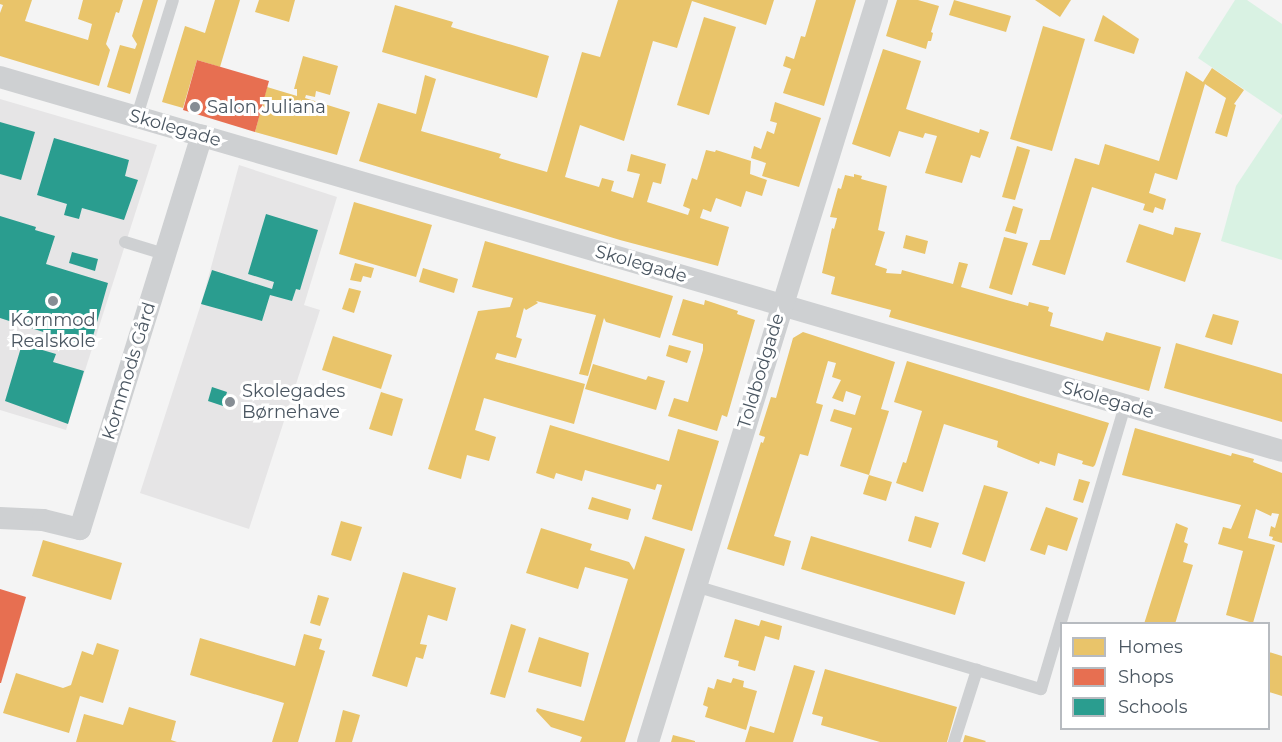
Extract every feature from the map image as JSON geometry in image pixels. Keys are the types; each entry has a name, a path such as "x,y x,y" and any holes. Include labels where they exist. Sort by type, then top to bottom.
{"street":[{"name":"Toldbodgade","path":"648,742 781,304 877,0"},
{"name":"Skolegade","path":"0,77 1282,451"},
{"name":"Kornmods Gård","path":"0,518 43,520 80,529 202,136"}],"lane":[{"path":"137,116 173,0"},
{"path":"125,242 164,254"},
{"path":"1061,622 1125,405"},
{"path":"695,586 1041,688 1060,624"},
{"path":"954,742 977,670"}],"shaded area":[{"name":"Kornmod Realskole","path":"0,99 157,145 66,430 0,410"},
{"name":"Skolegades Børnehave","path":"239,165 337,197 304,305 320,310 249,529 140,493 201,304"}],"green space":[{"path":"1235,0 1247,0 1282,24 1282,115 1198,58"},
{"path":"1282,117 1282,260 1221,241 1236,186"}],"building: Homes":[{"path":"0,0 32,0 25,21 88,40 92,24 78,19 83,0 123,0 119,13 116,12 106,44 110,50 99,86 0,56 0,13 3,5 0,4"},
{"path":"143,0 158,0 130,94 107,87 120,45 135,49 137,44 132,36"},
{"path":"215,0 240,0 220,67 197,60 183,108 162,102 185,26 205,33"},
{"path":"259,0 295,0 289,22 255,12"},
{"path":"618,0 774,0 766,25 692,1 677,48 653,41 624,141 580,125 565,177 599,187 602,178 614,181 611,191 633,198 640,174 627,171 631,154 666,164 661,184 653,182 647,202 688,215 690,209 683,206 692,178 697,180 706,150 715,152 716,150 751,161 750,174 767,180 762,196 746,191 741,207 716,198 711,212 703,209 700,218 729,227 718,266 620,240 359,161 378,103 416,114 425,75 436,79 421,131 501,154 499,158 547,172 582,52 600,57"},
{"path":"816,0 856,0 824,106 783,93 791,69 783,66 786,56 794,59 801,36 805,37"},
{"path":"897,0 918,0 939,6 931,32 933,33 931,41 928,41 926,49 886,36"},
{"path":"954,0 1011,16 1006,32 949,15"},
{"path":"1035,0 1071,0 1060,17"},
{"path":"395,5 453,22 451,27 549,56 537,98 382,52"},
{"path":"1103,15 1139,39 1134,54 1094,41"},
{"path":"704,17 736,27 709,115 677,105"},
{"path":"1043,26 1085,39 1052,151 1010,139"},
{"path":"883,49 921,61 906,109 979,133 980,129 989,132 980,158 971,155 962,183 925,173 937,136 925,133 923,138 899,131 890,157 852,144"},
{"path":"303,56 338,66 330,95 316,91 315,97 306,95 305,98 350,112 337,155 255,132 267,87 297,96 297,89 294,89"},
{"path":"1212,68 1244,90 1234,104 1236,105 1227,137 1215,133 1226,98 1205,84 1177,180 1155,173 1149,193 1166,199 1163,210 1155,207 1153,213 1143,210 1145,204 1092,187 1065,275 1032,265 1040,240 1050,240 1075,158 1099,165 1105,144 1159,161 1186,71 1203,82"},
{"path":"775,102 821,118 799,187 762,176 766,163 751,158 754,146 761,149 767,131 774,134 777,123 770,121"},
{"path":"1017,146 1030,150 1015,200 1002,197"},
{"path":"854,174 862,176 861,179 887,186 878,230 885,232 875,265 887,269 886,273 901,274 902,270 953,284 959,262 968,264 961,287 1028,306 1029,302 1049,307 1048,311 1053,313 1050,326 1103,341 1106,332 1161,347 1149,391 889,317 891,310 831,294 835,277 822,273 832,228 834,229 837,218 830,217 838,188 841,189 845,175 854,177"},
{"path":"354,202 432,225 416,277 339,254"},
{"path":"1013,206 1023,209 1016,234 1005,231"},
{"path":"1139,224 1173,235 1175,227 1201,233 1185,282 1126,262"},
{"path":"906,235 928,241 925,254 903,248"},
{"path":"1004,237 1028,243 1012,295 989,288"},
{"path":"485,241 673,296 660,338 606,322 604,318 588,376 579,374 596,315 536,301 538,303 526,310 524,308 516,337 522,339 516,358 497,353 495,359 585,384 574,424 484,398 475,430 496,437 489,461 467,455 461,479 428,469 478,311 510,307 513,298 472,287"},
{"path":"355,263 374,268 371,278 363,276 361,282 350,280"},
{"path":"423,268 458,279 454,293 419,282"},
{"path":"349,288 361,291 354,313 342,309"},
{"path":"683,299 704,305 705,300 738,311 737,314 755,320 727,417 722,415 717,431 668,416 674,398 688,402 703,350 703,344 672,335"},
{"path":"1213,314 1239,321 1232,345 1205,337"},
{"path":"803,332 895,362 881,409 889,411 869,475 840,466 852,428 830,421 834,409 855,415 861,396 846,391 843,402 832,398 841,380 832,377 836,363 828,361 816,403 823,405 808,456 800,454 774,536 791,541 784,566 727,549 761,442 763,443 765,437 759,435 771,397 776,398 793,338"},
{"path":"333,336 392,355 381,389 322,370"},
{"path":"1176,343 1282,374 1282,422 1164,388"},
{"path":"669,345 691,351 687,363 666,356"},
{"path":"907,361 1109,423 1095,465 1093,467 1082,464 1083,461 1058,453 1055,466 1040,461 1039,464 997,447 998,441 944,424 923,492 896,483 903,462 906,463 922,411 894,402"},
{"path":"593,364 646,380 648,376 665,381 656,410 585,389"},
{"path":"381,392 403,399 392,436 369,429"},
{"path":"550,425 669,461 678,429 719,441 692,531 652,519 662,485 657,484 655,490 585,470 582,481 556,473 554,479 536,473"},
{"path":"1135,428 1231,456 1232,453 1254,459 1253,462 1282,473 1282,543 1272,540 1273,537 1269,536 1271,526 1275,528 1279,514 1272,513 1271,516 1256,509 1248,538 1275,545 1253,622 1226,615 1243,551 1218,544 1223,527 1231,529 1241,505 1122,475"},
{"path":"869,475 892,482 886,501 863,494"},
{"path":"1079,479 1090,482 1083,503 1073,500"},
{"path":"984,485 1008,492 985,562 962,554"},
{"path":"592,497 631,509 628,520 588,509"},
{"path":"1046,507 1078,518 1067,551 1048,545 1045,555 1030,550"},
{"path":"915,516 939,523 931,548 908,541"},
{"path":"341,521 362,527 351,561 331,555"},
{"path":"1176,523 1188,528 1184,542 1188,544 1183,562 1193,565 1176,622 1145,622"},
{"path":"541,528 592,544 590,550 629,562 634,570 645,536 685,549 625,742 580,742 582,737 551,727 536,711 537,708 584,721 628,579 585,567 578,589 526,573"},
{"path":"811,536 965,582 955,615 801,569"},
{"path":"43,540 122,563 111,600 32,576"},
{"path":"403,572 456,588 447,621 428,615 420,644 427,645 423,659 416,657 407,687 372,676"},
{"path":"318,595 329,598 320,626 310,623"},
{"path":"735,619 759,626 761,620 782,626 779,640 765,636 755,671 738,666 739,661 724,657"},
{"path":"511,624 526,629 505,698 490,694"},
{"path":"304,634 322,639 319,649 325,651 298,742 272,742 284,703 190,675 200,638 295,666"},
{"path":"539,637 589,653 581,687 528,672"},
{"path":"97,643 119,650 103,703 80,696 69,733 3,713 16,673 63,688 71,685 82,651 93,655"},
{"path":"1270,652 1282,656 1282,696 1270,692"},
{"path":"794,665 815,671 793,742 745,742 750,726 774,733"},
{"path":"825,669 957,707 947,742 880,742 821,725 823,717 812,714"},
{"path":"733,678 744,681 743,687 757,691 746,730 705,717 708,707 703,705 708,687 714,689 717,679 731,683"},
{"path":"129,707 176,721 171,740 177,742 76,742 84,714 123,725"},
{"path":"343,710 360,715 352,742 335,742"},
{"path":"673,735 695,741 695,742 671,742"},
{"path":"965,735 986,741 963,742"}],"building: Shops":[{"path":"197,60 269,81 255,132 183,110"},
{"path":"0,589 26,597 1,683 0,683"}],"building: Schools":[{"path":"0,122 35,132 21,180 0,174"},
{"path":"54,138 129,160 125,176 138,180 124,220 82,208 79,219 64,215 67,204 37,195"},
{"path":"266,214 318,230 300,290 296,289 292,301 270,295 262,321 201,304 212,270 272,289 274,282 248,274"},
{"path":"0,216 36,227 35,230 55,236 46,264 108,283 90,347 0,318"},
{"path":"72,252 98,259 95,271 69,263"},
{"path":"22,344 56,354 53,362 84,371 68,424 5,401"},
{"path":"212,387 227,392 223,406 208,401"}],"place":[{"name":"Salon Juliana","path":"195,107"},
{"name":"Kornmod Realskole","path":"53,301"},
{"name":"Skolegades Børnehave","path":"230,402"}]}
